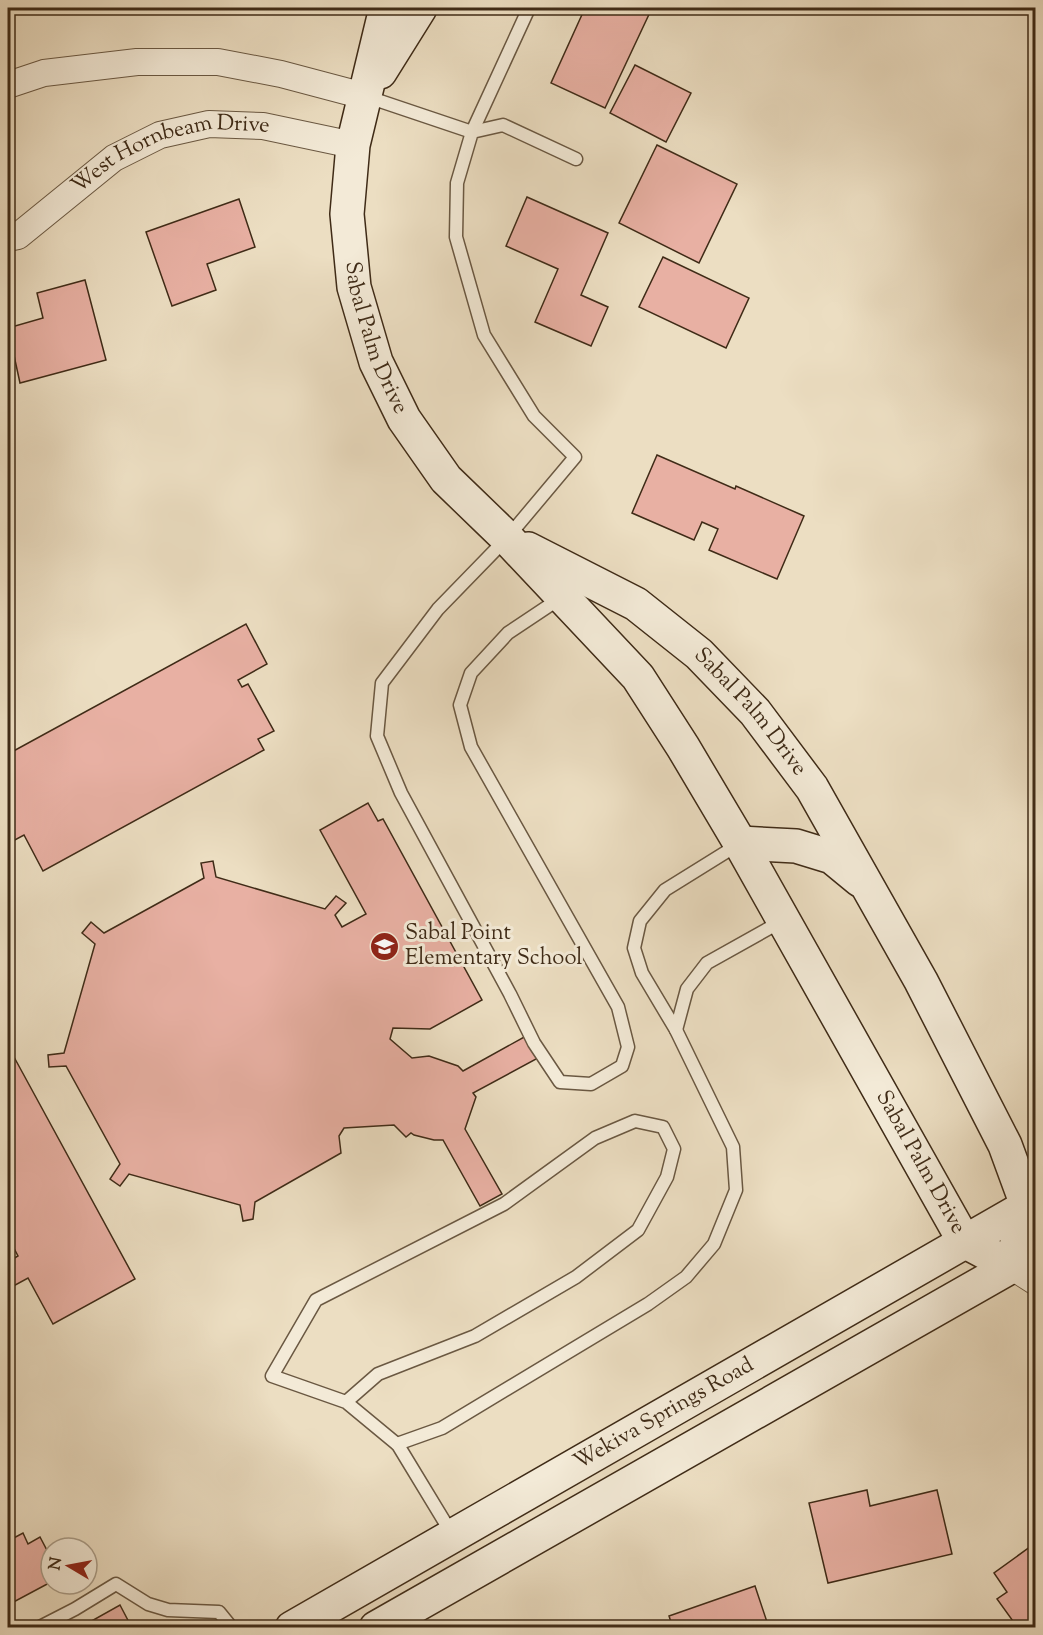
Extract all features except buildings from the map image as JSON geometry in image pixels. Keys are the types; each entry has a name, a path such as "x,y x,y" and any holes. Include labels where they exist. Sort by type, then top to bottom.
{"street":[{"name":"Sabal Palm Drive","path":"386,8 353,144 347,214 354,287 376,362 404,418 446,479 507,538 638,678 684,747 740,843 964,1241 1027,1267"},
{"name":"Sabal Palm Drive","path":"364,96 420,8"},
{"path":"8,85 44,73 137,62 218,62 281,74 364,96"},
{"name":"West Hornbeam Drive","path":"8,238 18,236 114,158 160,135 209,124 263,126 353,144"},
{"name":"Sabal Palm Drive","path":"507,538 636,604 699,654 755,712 812,788 871,889 1005,1145 1031,1203"},
{"path":"740,843 796,846 832,857 871,889"},
{"path":"1005,1145 1035,1161"},
{"path":"1027,1267 1031,1203"},
{"name":"Wekiva Springs Road","path":"292,1628 1031,1203"},
{"name":"Wekiva Springs Road","path":"376,1628 1027,1267"}],"lane":[{"path":"529,8 472,132 457,183 456,237 484,335 534,416 575,457 507,538 438,609 382,683 377,736 401,792 534,1043 560,1082 591,1084 622,1066 628,1047 618,1007 471,747 460,705 471,673 508,633 562,597"},
{"path":"364,96 472,132 503,125 576,159"},
{"path":"397,1444 442,1428 648,1304 686,1277 714,1244 736,1190 733,1147 676,1030 642,973 634,948 640,921 665,891 740,843"},
{"path":"676,1030 687,989 707,963 783,920"},
{"path":"346,1402 378,1374 475,1336 576,1276 638,1230 668,1177 674,1149 663,1127 635,1121 595,1138 504,1204 316,1300 272,1376 346,1402 397,1444 453,1535"},
{"path":"38,1628 116,1584 148,1604 168,1610 219,1612 232,1628"}],"place":[{"name":"Sabal Point Elementary School","path":"384,947"}]}
